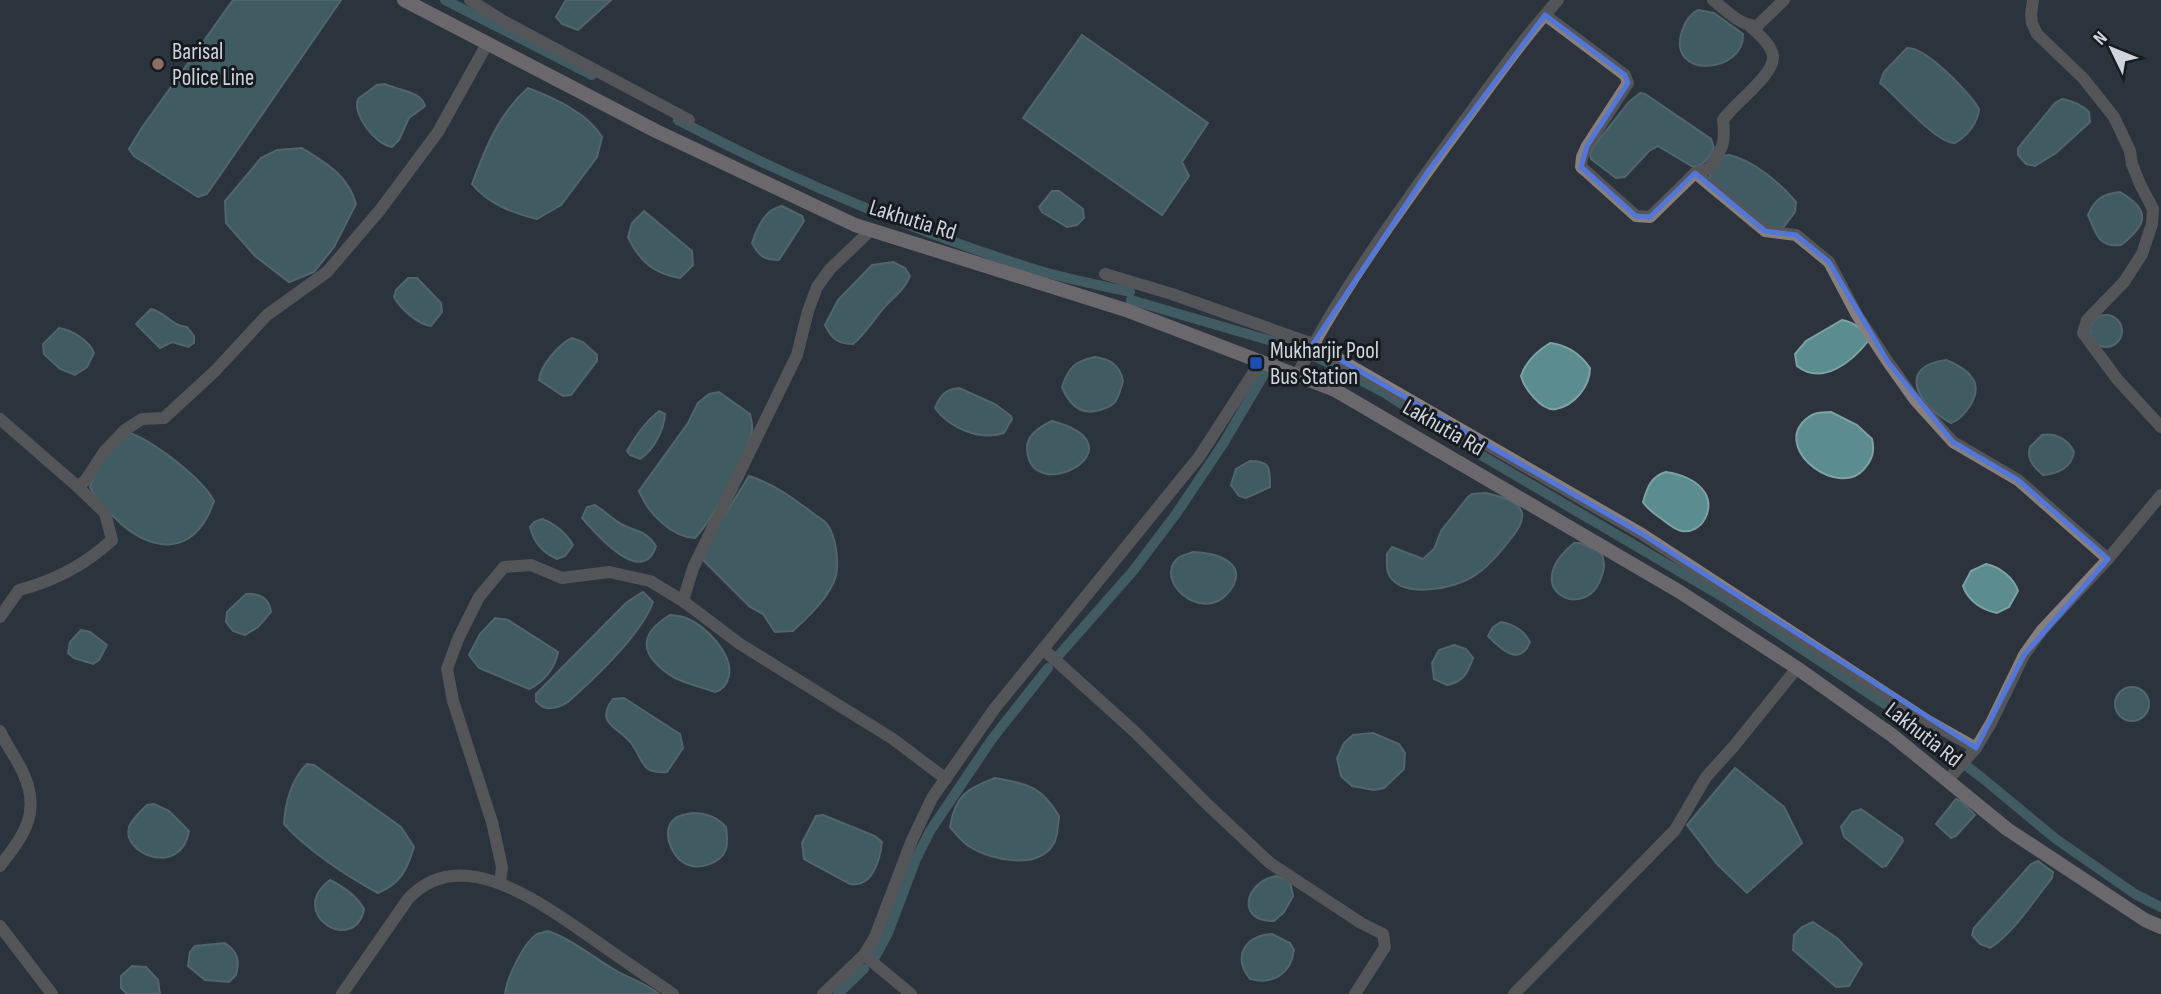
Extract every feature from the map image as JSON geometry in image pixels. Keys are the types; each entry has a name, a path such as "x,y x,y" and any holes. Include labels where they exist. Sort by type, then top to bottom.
{"street":[{"name":"Lakhutia Rd","path":"404,0 656,131 855,225 1126,310 1335,390 1680,592 1797,668 1951,776 2007,829 2145,920 2161,927"},
{"path":"470,0 505,22 689,120"},
{"path":"1297,375 1313,344 1355,278 1429,170 1520,45 1558,0"},
{"path":"1545,15 1625,75 1628,83 1587,146 1581,167 1636,216 1650,217 1695,173 1709,169 1724,144 1726,133 1723,120 1766,74 1772,61 1773,55 1766,42 1750,26 1713,0"},
{"path":"1750,26 1757,26 1784,0"},
{"path":"2033,0 2032,23 2037,34 2083,78 2114,117 2130,151 2140,184 2153,209 2152,224 2142,254 2124,282 2087,320 2083,332 2117,379 2161,427"},
{"path":"77,486 85,481 104,452 125,430 142,419 164,418 215,371 267,315 327,272 380,210 438,132 487,44"},
{"path":"1695,173 1749,215 1765,231 1796,235 1829,262 1857,315 1888,362 1915,400 1954,442 1984,463 2018,480 2108,559"},
{"path":"683,601 693,568 797,355 817,287 830,269 871,230"},
{"path":"1105,274 1172,294 1313,344 1642,534 1972,752"},
{"path":"823,994 864,954 883,920 912,840 927,808 995,708 1199,457 1261,361"},
{"path":"0,419 105,513 112,540 82,564 44,584 19,590 0,617"},
{"path":"1951,776 1972,752 1991,723 2024,655 2042,630 2108,559 2161,495"},
{"path":"500,883 502,867 492,822 453,701 447,668 479,597 504,567 531,565 562,578 609,572 650,581 683,601 740,644 893,739 946,779"},
{"path":"1043,649 1135,732 1270,863 1361,923 1383,934 1385,947 1361,992"},
{"path":"1514,994 1675,830 1706,777 1797,668"},
{"path":"0,731 24,775 33,805 22,838 0,866"},
{"path":"342,994 408,899 420,886 436,878 470,876 500,883 540,903 673,994"},
{"path":"0,926 52,994"},
{"path":"864,954 911,994"}],"highlighted area":[{"path":"1545,15 1625,75 1628,83 1587,146 1581,167 1636,216 1650,217 1695,173 1765,231 1796,235 1829,262 1888,362 1953,442 2018,480 2108,559 2024,655 1976,748 1642,534 1313,344 1429,170"}],"shaded area":[{"path":"233,0 341,0 207,194 198,197 134,156 129,149"},
{"path":"566,0 611,0 578,30 562,24 556,17"},
{"path":"1698,10 1714,13 1743,34 1740,47 1732,57 1720,64 1695,64 1685,58 1680,47 1682,31 1688,19"},
{"path":"1082,35 1208,123 1182,162 1189,176 1162,215 1023,118"},
{"path":"1907,48 1925,54 1935,62 1957,82 1979,109 1971,129 1955,143 1937,136 1927,128 1880,83 1884,72"},
{"path":"385,84 414,94 425,106 409,118 399,140 392,147 379,141 367,128 357,106 358,99 377,85"},
{"path":"528,88 579,114 596,128 602,137 597,157 561,205 537,219 502,207 472,184 501,120"},
{"path":"1640,93 1711,139 1714,148 1706,160 1693,167 1658,146 1649,151 1625,177 1616,178 1591,159 1594,146 1629,102"},
{"path":"2062,99 2086,109 2090,122 2056,153 2035,166 2026,164 2018,155 2018,148 2055,103"},
{"path":"302,148 342,177 356,204 334,247 314,272 289,282 255,256 226,223 225,201 261,158 277,150"},
{"path":"1729,155 1766,173 1796,202 1795,212 1782,229 1771,230 1710,180 1710,174 1723,156"},
{"path":"1052,191 1059,191 1083,209 1084,218 1077,225 1067,227 1042,212 1039,207"},
{"path":"2120,192 2141,211 2141,224 2121,245 2107,244 2099,238 2088,215 2100,198"},
{"path":"782,206 802,216 804,221 779,260 769,259 760,254 752,243 766,215"},
{"path":"644,211 692,251 693,265 680,278 655,270 642,259 632,245 628,237 632,223"},
{"path":"893,262 905,268 910,276 904,286 853,344 836,340 825,325 838,300 872,265"},
{"path":"408,278 417,278 441,303 442,312 431,326 410,315 394,297 396,290"},
{"path":"151,309 187,327 194,336 194,343 188,347 172,342 160,348 136,324"},
{"path":"2106,315 2118,319 2122,331 2118,343 2106,347 2094,343 2090,331 2094,319"},
{"path":"1842,320 1858,327 1868,341 1854,357 1826,372 1807,372 1797,366 1795,354 1806,341"},
{"path":"59,328 80,337 89,344 94,353 87,367 75,375 60,369 44,354 43,344"},
{"path":"572,338 583,342 597,355 597,361 571,395 563,396 539,380 551,356"},
{"path":"1550,343 1573,351 1590,368 1580,394 1556,409 1540,403 1530,393 1521,376 1532,357"},
{"path":"1095,357 1114,364 1123,381 1113,404 1100,410 1081,410 1068,399 1062,387 1073,366"},
{"path":"1946,360 1966,371 1976,387 1970,406 1951,423 1930,407 1917,388 1920,371 1930,364"},
{"path":"959,388 995,404 1011,416 1004,433 975,434 957,427 941,415 935,408 939,400 947,392"},
{"path":"719,392 750,414 752,430 737,471 711,517 695,538 686,537 661,522 639,491 688,423 698,403 709,394"},
{"path":"659,411 665,414 654,445 640,459 630,455 627,451 634,440 645,424"},
{"path":"1831,412 1857,425 1872,439 1871,459 1864,469 1853,477 1827,475 1804,458 1798,447 1797,435 1802,423 1815,414"},
{"path":"1052,421 1078,432 1088,444 1086,457 1076,467 1061,473 1045,473 1033,466 1027,448 1032,435"},
{"path":"130,433 152,444 176,462 199,482 214,501 206,519 196,532 184,541 157,543 128,530 98,500 90,487 105,457"},
{"path":"2042,435 2061,438 2074,452 2073,458 2063,469 2043,475 2032,463 2029,455 2030,447"},
{"path":"1250,461 1266,464 1270,487 1246,498 1239,496 1231,485 1236,469"},
{"path":"1666,472 1688,478 1705,493 1708,499 1707,513 1701,525 1695,529 1677,529 1652,512 1643,502 1653,480"},
{"path":"749,476 783,492 823,520 835,542 837,563 833,584 818,606 793,631 775,632 763,614 750,607 703,560 712,536"},
{"path":"1486,493 1512,502 1522,513 1516,532 1489,564 1466,580 1443,588 1417,589 1396,583 1387,568 1387,554 1392,547 1423,559 1434,549 1441,531 1468,497"},
{"path":"595,505 619,523 648,537 656,546 650,558 641,562 631,560 598,535 582,518 587,507"},
{"path":"542,519 560,529 573,545 565,556 557,559 547,554 537,543 530,527"},
{"path":"1574,543 1601,552 1604,565 1601,578 1593,591 1582,598 1571,599 1560,595 1554,587 1552,575 1558,560"},
{"path":"1193,552 1213,554 1229,562 1234,568 1234,584 1227,594 1216,602 1205,604 1193,601 1183,595 1171,577 1172,567 1178,558"},
{"path":"1986,564 2006,574 2018,591 2009,607 1997,613 1976,604 1963,586 1971,571"},
{"path":"643,592 653,602 647,615 628,642 591,681 560,706 543,707 536,701 536,694 627,602"},
{"path":"246,594 263,597 271,612 258,627 245,635 233,631 226,622 227,612"},
{"path":"670,615 684,617 702,627 722,650 727,659 729,676 720,690 715,692 673,677 649,654 647,639 651,631"},
{"path":"495,618 508,620 558,652 548,674 529,689 479,668 469,655 480,634"},
{"path":"1501,622 1518,628 1524,634 1530,642 1526,650 1515,655 1509,653 1488,636 1493,627"},
{"path":"81,630 90,632 107,645 99,660 93,664 74,658 68,653 70,642"},
{"path":"1454,645 1466,649 1473,658 1464,676 1447,685 1434,679 1432,663 1439,650"},
{"path":"2132,687 2144,692 2149,704 2144,716 2132,721 2120,716 2115,704 2120,692"},
{"path":"624,698 680,734 683,748 667,772 647,768 631,743 607,720 608,707 613,699"},
{"path":"1373,733 1399,744 1405,753 1404,769 1384,788 1374,790 1352,786 1341,776 1337,758 1344,743 1353,735"},
{"path":"307,764 314,765 401,827 414,847 406,869 392,885 378,893 366,887 316,853 284,824 290,791"},
{"path":"1735,768 1784,807 1802,843 1747,893 1717,864 1687,825"},
{"path":"995,778 1033,788 1052,806 1059,816 1058,830 1054,843 1047,852 1026,860 990,856 967,845 950,827 955,808 964,795 976,786"},
{"path":"1956,799 1975,815 1951,838 1936,824"},
{"path":"154,804 169,811 189,831 184,845 175,854 164,858 142,853 129,837 129,827 134,818 147,805"},
{"path":"1861,809 1902,838 1903,841 1886,866 1882,867 1844,837 1841,827 1852,812"},
{"path":"693,813 711,816 726,827 726,849 719,859 708,865 684,863 671,848 668,834 672,822 679,816"},
{"path":"823,815 875,836 882,842 874,871 864,882 850,884 804,859 802,843 816,816"},
{"path":"2038,861 2053,872 2052,878 2007,935 1990,948 1980,944 1972,935 1974,928 2031,864"},
{"path":"1276,876 1290,881 1293,896 1284,912 1274,921 1262,920 1249,909 1251,893 1265,880"},
{"path":"330,880 349,892 364,909 358,923 349,929 337,929 327,925 319,917 315,905 318,893"},
{"path":"1813,922 1837,938 1862,964 1849,986 1836,987 1793,950 1794,935"},
{"path":"548,931 659,994 505,994 512,970 526,945 537,934"},
{"path":"1272,934 1290,943 1294,950 1289,965 1280,976 1273,979 1250,979 1242,963 1244,949 1255,939"},
{"path":"225,943 233,950 238,961 236,975 229,982 205,980 188,966 190,952 195,946"},
{"path":"132,966 146,967 158,980 160,994 127,994 121,988 121,976"}],"waterway":[{"path":"445,0 592,75"},
{"path":"678,120 809,184 945,239 1037,270 1130,292"},
{"path":"1131,300 1282,344 1319,358 1385,393 1469,448 1728,600 1891,708 2056,839 2135,894 2161,907"},
{"path":"1059,655 1133,571 1176,514 1223,444 1282,344"},
{"path":"875,957 888,933 916,859 930,831 992,739 1048,668"},
{"path":"838,994 864,969"}],"place":[{"name":"Barisal Police Line","path":"158,64"},
{"name":"Mukharjir Pool Bus Station","path":"1256,363"}]}
